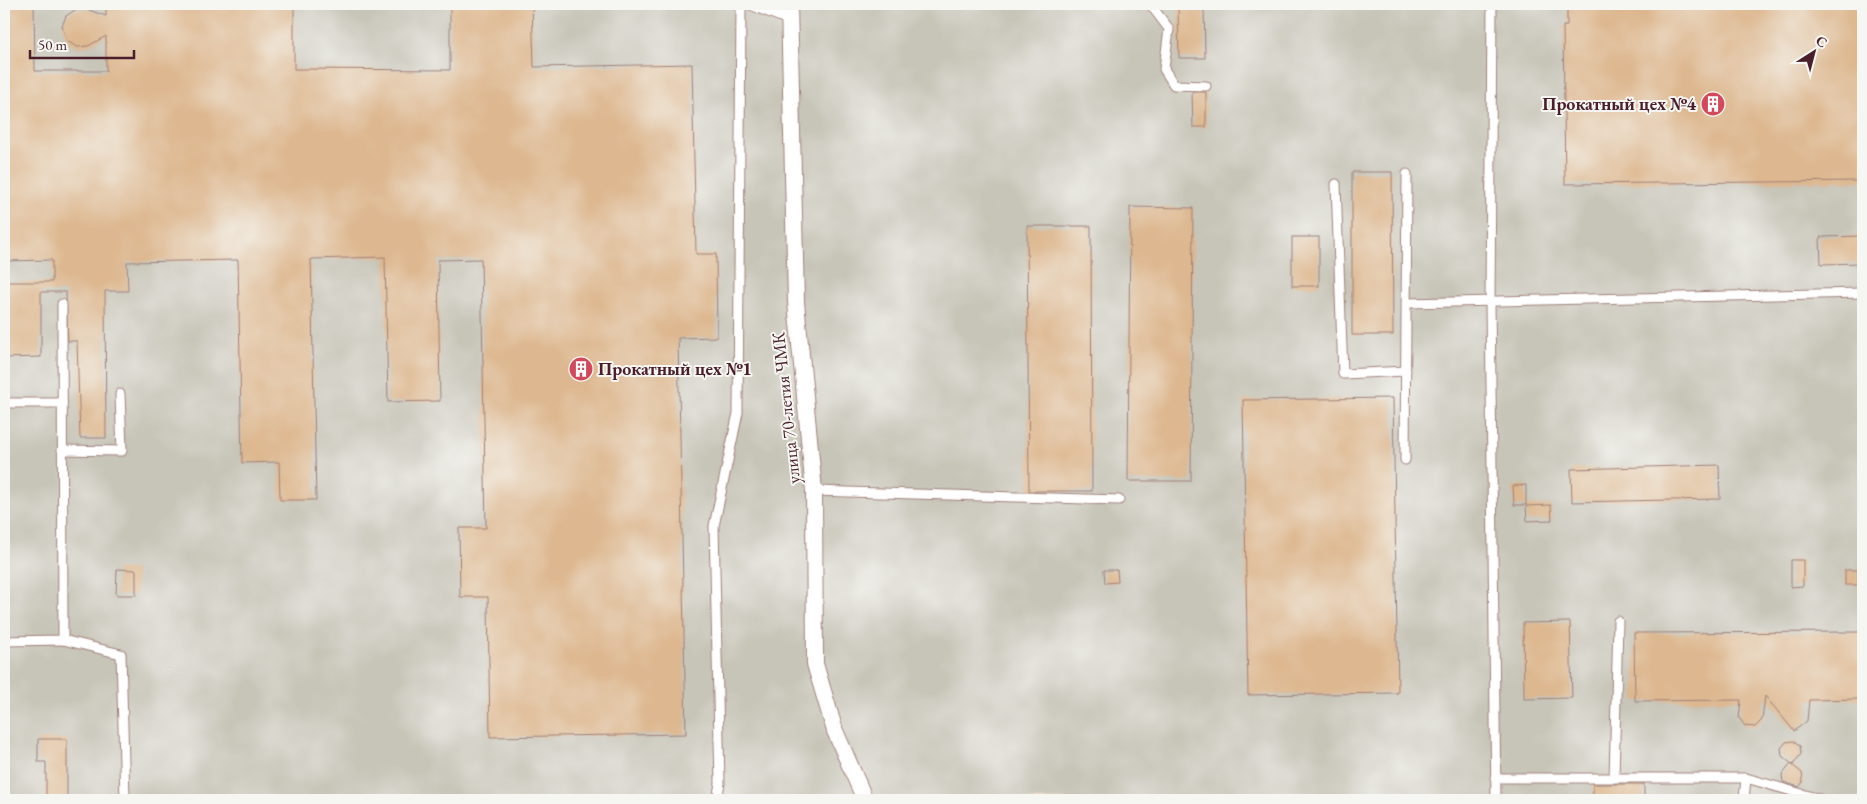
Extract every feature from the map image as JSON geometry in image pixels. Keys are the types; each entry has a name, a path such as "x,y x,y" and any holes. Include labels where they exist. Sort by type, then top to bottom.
{"street":[{"name":"улица 70-летия ЧМК","path":"789,12 796,302 814,491 815,664 835,731 865,800"}],"lane":[{"path":"717,800 720,782 714,526 738,413 741,4"},
{"path":"748,4 789,12"},
{"path":"1150,4 1169,29 1164,69 1174,85 1206,86"},
{"path":"1492,4 1490,302 1496,800"},
{"path":"1405,460 1407,174"},
{"path":"1336,184 1343,374 1406,371"},
{"path":"1407,303 1863,293"},
{"path":"62,304 63,640"},
{"path":"62,450 122,451 120,394"},
{"path":"4,403 62,403"},
{"path":"814,491 1120,500"},
{"path":"1614,778 1618,620"},
{"path":"4,640 63,640 122,654 125,800"},
{"path":"1496,778 1746,778 1823,800"},
{"path":"1744,800 1746,778"}],"shaded area":[{"path":"4,4 1863,4 1863,800 4,800"}],"building":[{"name":"Прокатный цех №1","path":"4,4 34,4 35,71 106,71 106,36 88,46 77,47 67,41 62,26 66,16 75,10 86,9 106,16 106,4 294,4 294,69 450,70 450,4 532,4 534,67 692,64 696,254 716,254 717,337 678,338 686,734 490,737 488,597 460,597 459,528 486,528 481,259 438,260 440,401 388,402 385,257 311,259 316,500 280,500 279,462 242,463 238,260 127,262 128,291 105,291 106,438 80,438 77,341 68,341 66,292 41,292 41,357 4,358 4,282 52,282 52,260 4,261"},
{"path":"1178,4 1204,4 1205,58 1179,58"},
{"name":"Прокатный цех №4","path":"1567,4 1863,4 1863,181 1565,184 1563,26 1567,26"},
{"path":"1192,92 1206,92 1206,127 1193,127"},
{"path":"1352,172 1392,172 1393,335 1352,335"},
{"path":"1130,207 1193,208 1191,481 1128,481"},
{"path":"1027,226 1091,226 1092,491 1029,491"},
{"path":"1863,236 1863,263 1821,264 1820,237"},
{"path":"1292,237 1319,237 1319,286 1292,286"},
{"path":"1393,398 1398,693 1248,695 1243,400"},
{"path":"1719,465 1720,499 1572,502 1571,469"},
{"path":"1526,485 1526,505 1514,505 1513,486"},
{"path":"1551,505 1552,520 1527,521 1526,506"},
{"path":"1791,560 1803,560 1803,586 1791,587"},
{"path":"117,569 136,570 136,595 116,595"},
{"path":"1104,570 1117,570 1118,582 1105,583"},
{"path":"1845,570 1858,570 1858,585 1845,585"},
{"path":"1570,622 1572,698 1524,699 1523,623"},
{"path":"1863,632 1863,699 1809,700 1807,721 1794,731 1765,696 1762,720 1755,727 1745,726 1739,718 1741,700 1635,701 1634,633"},
{"path":"38,739 67,739 67,800 46,800 46,762 38,762"},
{"path":"1794,741 1800,746 1801,754 1793,765 1782,756 1781,748 1786,742"},
{"path":"1791,764 1802,773 1803,782 1799,787 1783,782 1782,775"},
{"path":"1593,784 1644,784 1644,800 1593,800"}],"place":[{"name":"Прокатный цех №4","path":"1713,104"},
{"name":"Прокатный цех №1","path":"581,369"}]}
